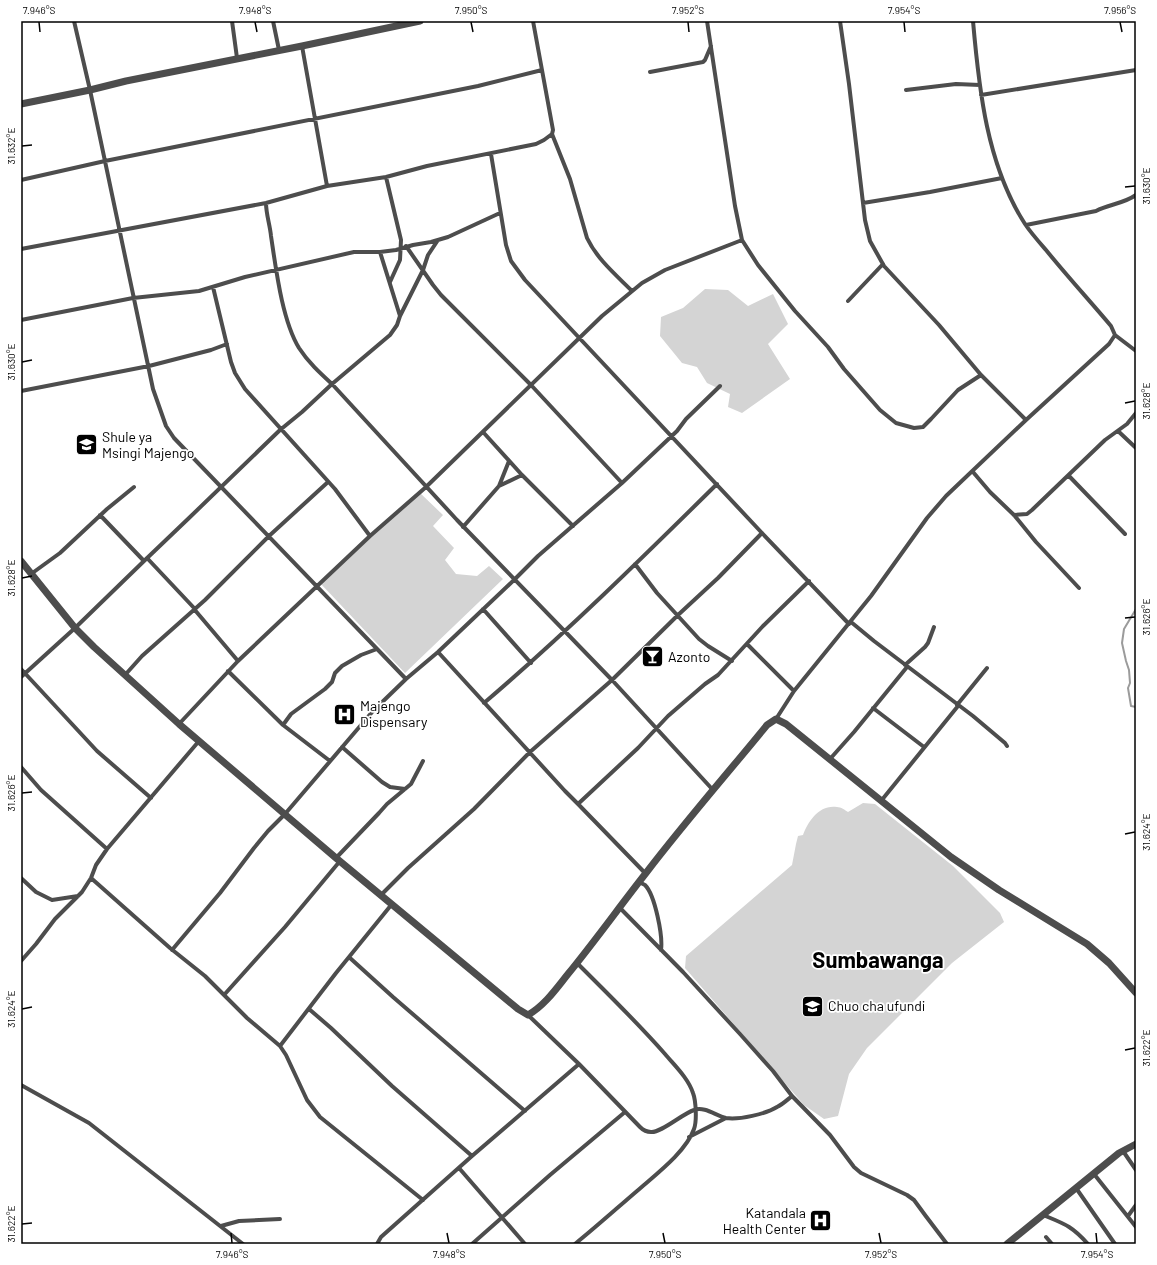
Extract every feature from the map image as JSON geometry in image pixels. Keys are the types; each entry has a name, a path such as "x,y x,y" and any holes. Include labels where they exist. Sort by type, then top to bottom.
{"street":[{"path":"74,21 121,230 133,298 153,389 166,426 174,438 222,486 406,679"},
{"path":"232,21 237,58"},
{"path":"273,21 279,50"},
{"path":"21,104 420,21"},
{"path":"533,21 552,124 552,134 570,179 587,238 590,245 615,275 632,291"},
{"path":"708,21 735,206 742,240 758,265 795,311 828,347 844,369 880,410 896,423 914,428 923,426 958,390 981,375"},
{"path":"840,21 849,84 862,203 870,241 884,264 939,325 981,375 1026,420"},
{"path":"973,21 981,95 992,146 1002,178 1016,208 1026,225 1066,275 1111,326 1115,335 1136,351"},
{"path":"302,46 327,186"},
{"path":"650,72 703,62 711,46"},
{"path":"21,180 105,161 478,86 542,70"},
{"path":"981,95 1136,70"},
{"path":"906,90 956,84 980,85"},
{"path":"21,249 266,203 327,186 386,176 427,166 536,144 552,134"},
{"path":"491,154 506,245 511,261 525,280 671,437 850,623 973,716 1007,746"},
{"path":"386,176 399,231 401,248 400,260 390,282"},
{"path":"862,203 1002,178"},
{"path":"1026,225 1096,211 1106,206 1119,204 1130,200 1136,195"},
{"path":"266,203 276,270 288,321 292,334 312,364 463,527 612,680 713,790"},
{"path":"21,320 133,298 199,291 213,288 245,277 354,252 380,252 439,240 500,213"},
{"path":"21,677 75,628 280,430 390,334 397,325 428,256 439,240"},
{"path":"178,724 238,661 370,536 426,487 602,316 650,277 742,240"},
{"path":"406,246 433,285 531,385 622,483"},
{"path":"380,252 400,316"},
{"path":"848,301 884,264"},
{"path":"213,288 235,374 245,389 280,430 328,482 370,536"},
{"path":"528,1015 537,1010 577,963 645,873 768,725 776,719 794,691 850,623 927,518 946,496 1109,344 1115,335"},
{"path":"21,391 149,366 211,350 227,344"},
{"path":"172,950 220,893 268,831 285,814 372,711 438,652 515,580 538,556 622,483 671,437 720,386"},
{"path":"1014,515 1027,514 1069,476 1105,440 1127,424 1136,414"},
{"path":"1118,430 1136,448"},
{"path":"483,432 522,475 573,526"},
{"path":"463,527 499,486 509,461"},
{"path":"973,472 990,492 1014,515 1036,542 1079,588"},
{"path":"499,486 522,475"},
{"path":"1069,476 1125,534"},
{"path":"125,675 142,656 195,609 269,536 328,482"},
{"path":"484,703 531,663 636,564 717,484"},
{"path":"31,574 60,554 100,515 134,487"},
{"path":"100,515 195,609 238,661"},
{"path":"382,895 414,863 474,809 530,752 612,680 718,578 762,533"},
{"path":"21,561 75,628 178,724 518,1010 528,1015 579,1064 640,1127 651,1132 660,1130 695,1109 705,1110 726,1118 738,1118 764,1112 777,1107 792,1096"},
{"path":"636,564 657,593 700,638 708,646 732,661"},
{"path":"578,804 668,716 704,684 718,675 763,626 809,581"},
{"path":"483,609 531,663"},
{"path":"830,759 854,732 906,666 925,647 934,627"},
{"path":"747,644 794,691"},
{"path":"283,725 291,714 325,689 332,682 335,673 342,666 361,655 377,649"},
{"path":"438,652 565,791 645,873"},
{"path":"881,801 987,668"},
{"path":"21,669 97,751 150,798"},
{"path":"228,671 283,725 330,762"},
{"path":"873,708 924,747"},
{"path":"776,719 786,724 951,857 999,890 1086,944 1109,963 1136,993"},
{"path":"21,961 55,919 82,892 91,878 96,865 107,849 199,741"},
{"path":"342,747 382,782 390,787 405,789"},
{"path":"224,995 285,927 338,859 387,804 411,784 422,761"},
{"path":"21,767 41,790 107,849"},
{"path":"21,878 36,892 52,900 78,896"},
{"path":"91,878 172,950 205,976 247,1018 280,1046 286,1055 307,1100 313,1110 320,1117 423,1200"},
{"path":"639,882 645,886 652,901 658,920 662,945 661,950"},
{"path":"280,1046 392,904"},
{"path":"620,908 740,1034 792,1096 830,1135 850,1162 861,1173 907,1195 914,1200 947,1244"},
{"path":"350,958 525,1111"},
{"path":"575,1244 661,1171 686,1143 694,1129 695,1109 693,1093 679,1070 641,1026 577,963"},
{"path":"309,1009 392,1086 472,1156"},
{"path":"377,1244 381,1237 579,1064"},
{"path":"21,1085 88,1123 243,1244"},
{"path":"472,1244 625,1112"},
{"path":"689,1137 726,1118"},
{"path":"1009,1244 1076,1188 1123,1151 1136,1144"},
{"path":"1123,1151 1136,1170"},
{"path":"459,1168 524,1244"},
{"path":"1094,1174 1136,1227"},
{"path":"1076,1188 1115,1244"},
{"path":"1128,1216 1136,1205"},
{"path":"1043,1215 1070,1226 1088,1244"},
{"path":"221,1226 239,1221 280,1219"},
{"path":"1046,1237 1052,1244"}],"shaded area":[{"path":"705,289 728,290 748,306 773,294 788,324 768,344 790,379 742,413 728,407 730,394 707,383 697,367 682,363 660,336 661,317 683,308"},
{"path":"419,492 443,515 433,526 454,548 445,560 456,574 477,576 489,566 503,579 405,673 321,584"},
{"name":"Chuo cha ufundi","path":"863,803 875,804 953,866 1000,913 1004,922 952,963 867,1048 849,1074 838,1116 824,1119 804,1105 685,968 686,956 792,865 798,836 803,835 811,819 820,811 831,807 840,808 848,812"}],"waterway":[{"path":"1136,609 1124,629 1122,643 1129,670 1130,683 1128,688 1131,706 1136,707"}],"place":[{"name":"Shule ya Msingi Majengo","path":"86,445"},
{"name":"Azonto","path":"653,657"},
{"name":"Majengo Dispensary","path":"345,714"},
{"name":"Chuo cha ufundi","path":"813,1006"},
{"name":"Katandala Health Center","path":"821,1221"}],"district":[{"name":"Sumbawanga","path":"878,960"}]}
